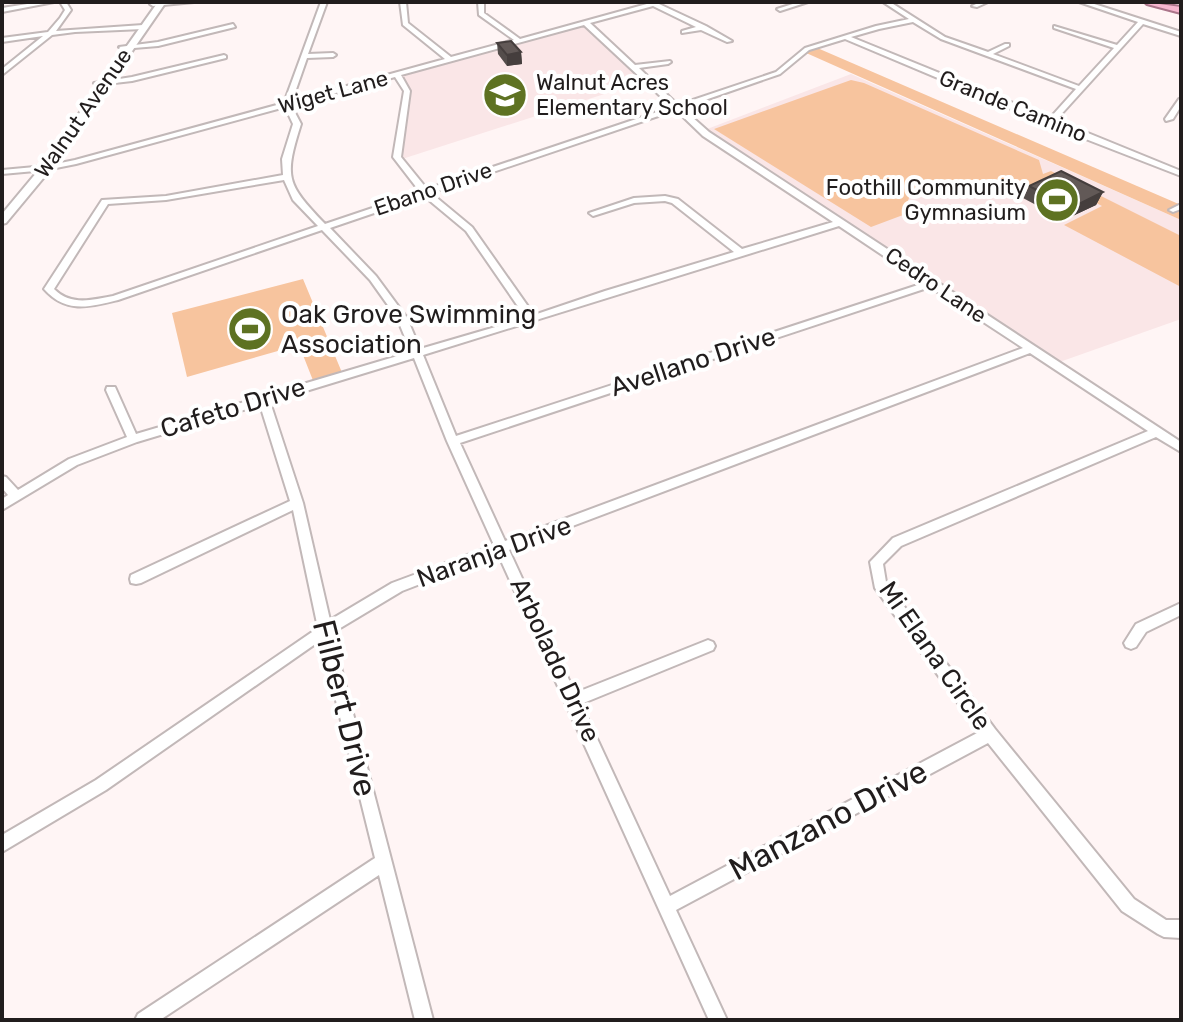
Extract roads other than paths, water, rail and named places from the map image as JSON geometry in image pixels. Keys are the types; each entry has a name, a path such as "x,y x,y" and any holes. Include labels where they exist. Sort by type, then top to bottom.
{"highway":[{"path":"1150,2 1181,7"},
{"path":"1173,2 1181,7"}],"street":[{"path":"2,10 51,2"},
{"path":"2,73 18,55 51,33 68,10 63,2"},
{"path":"157,3 191,2"},
{"path":"287,177 286,159 297,124 287,104 307,56 324,2"},
{"path":"403,2 405,24 450,60"},
{"path":"481,2 481,14 519,41"},
{"path":"780,9 805,2"},
{"path":"886,2 943,38 1082,89"},
{"path":"975,6 985,2"},
{"path":"1082,2 1181,34"},
{"name":"Walnut Avenue","path":"2,219 46,168 157,3"},
{"path":"657,3 729,41"},
{"name":"Wiget Lane","path":"2,172 46,168 657,3"},
{"name":"Ebano Drive","path":"287,177 166,198 105,202 49,289 58,301 78,306 115,298 778,73 807,49 913,20"},
{"path":"1050,122 1141,22"},
{"name":"Cedro Lane","path":"586,23 706,134 1181,448"},
{"path":"126,46 158,44 233,26"},
{"path":"2,40 139,27"},
{"path":"684,32 704,27"},
{"path":"1056,27 1116,47"},
{"name":"Grande Camino","path":"845,37 1181,174"},
{"path":"987,55 1007,45"},
{"path":"307,56 333,55"},
{"path":"102,83 224,57"},
{"path":"634,67 668,62"},
{"path":"397,75 407,91 397,157 425,192 469,229 532,319"},
{"name":"Walnut Avenue","path":"2,219 34,170 102,83"},
{"path":"1169,119 1181,100"},
{"name":"Arbolado Drive","path":"287,177 296,198 391,301 402,318 453,441 718,1020"},
{"path":"593,213 650,196 665,197 675,201 741,253"},
{"name":"Cafeto Drive","path":"2,505 73,462 133,439 842,222"},
{"name":"Avellano Drive","path":"453,441 932,283"},
{"name":"Naranja Drive","path":"2,844 101,785 325,630 397,587 1031,349"},
{"path":"111,390 133,439"},
{"name":"Filbert Drive","path":"263,398 297,503 325,630 424,1020"},
{"name":"Mi Elana Circle","path":"1157,432 897,542 876,562 880,584 990,734 1128,905 1164,928 1181,929"},
{"path":"2,480 15,495"},
{"path":"136,579 297,503"},
{"path":"1131,643 1141,628 1181,609"},
{"path":"574,700 708,646"},
{"name":"Manzano Drive","path":"667,906 990,734"},
{"path":"144,1020 384,862"}],"place":[{"name":"Walnut Acres Elementary School","path":"505,95"},
{"name":"Foothill Community Gymnasium","path":"1057,200"},
{"name":"Oak Grove Swimming Association","path":"250,329"}]}
